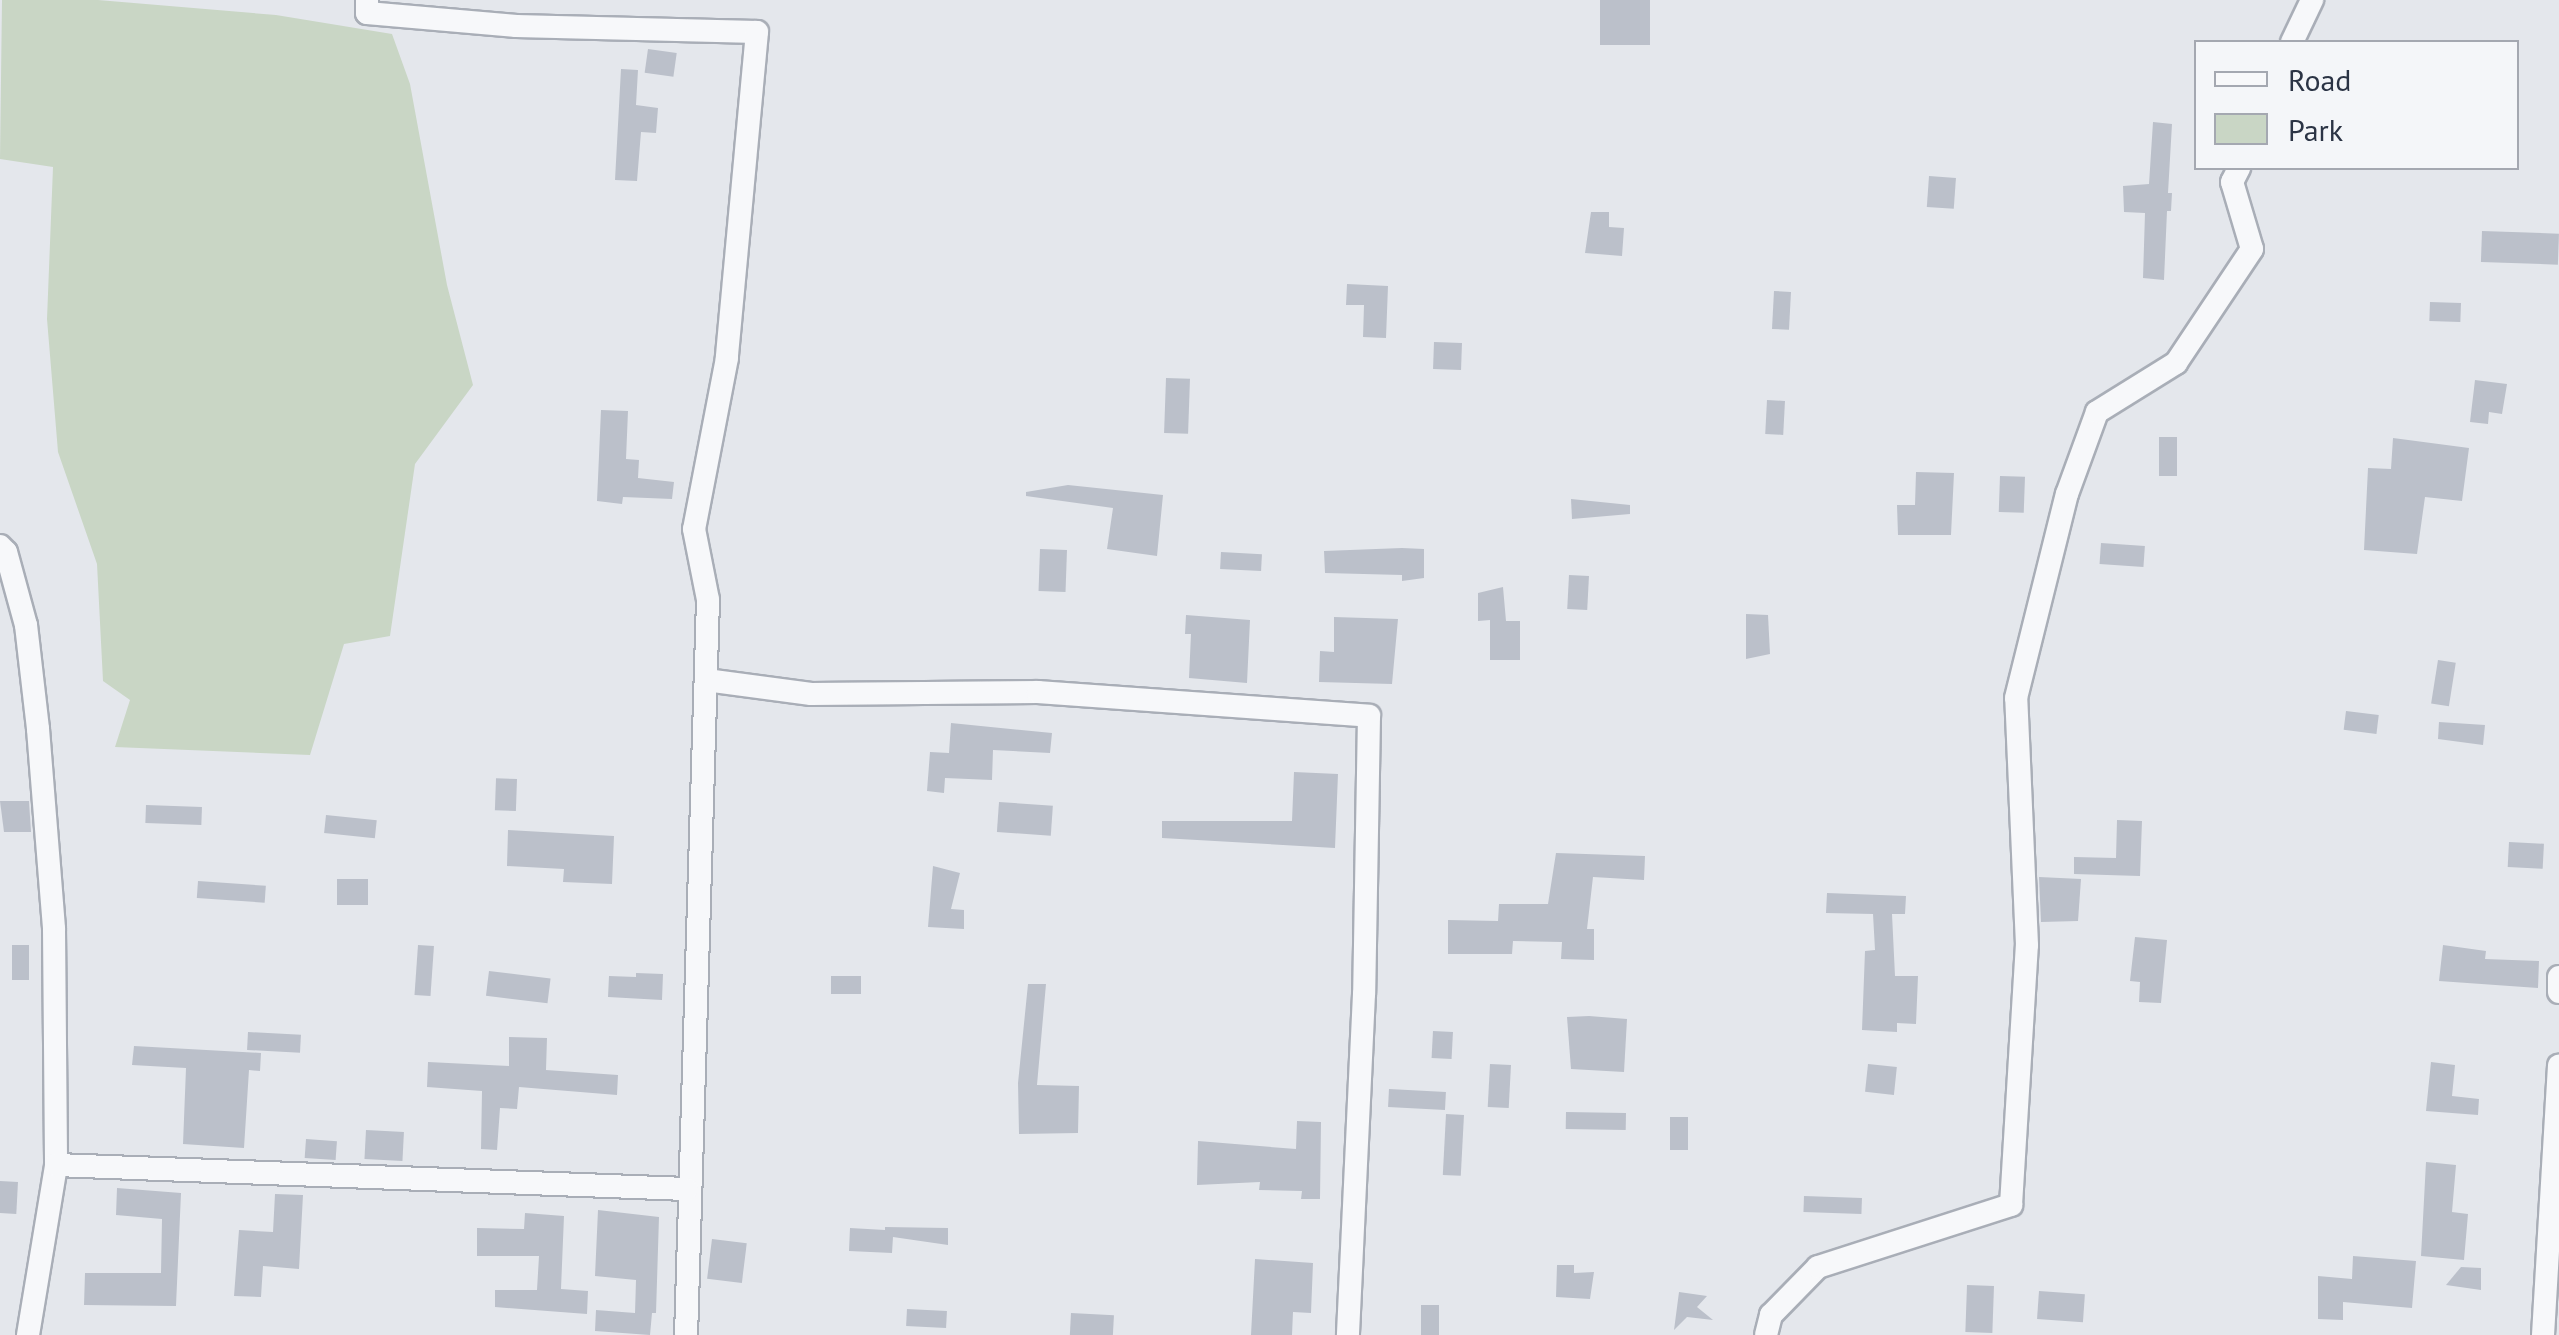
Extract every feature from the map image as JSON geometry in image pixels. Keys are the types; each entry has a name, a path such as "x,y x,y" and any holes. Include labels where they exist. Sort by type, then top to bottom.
{"street":[{"path":"367,0 367,14 497,25 757,32 727,358 694,529 708,600 687,1189 686,1335"},
{"path":"2293,40 2312,0"},
{"path":"1766,1335 1771,1315 1818,1268 2011,1205 2028,945 2016,698 2068,494 2097,412 2176,363 2252,249 2232,182 2237,170"},
{"path":"0,546 6,552 26,625 54,928 56,1165 28,1335"},
{"path":"706,680 811,694 1038,692 1370,716 1364,994 1348,1335"},
{"path":"2559,978 2559,992"},
{"path":"2543,1335 2559,1065"},
{"path":"56,1165 687,1189"}],"green space":[{"path":"2,0 98,0 276,15 392,34 410,84 447,285 473,385 415,464 390,636 344,644 310,755 115,747 130,700 103,681 97,564 58,452 47,319 53,167 0,159"}],"building":[{"path":"1600,0 1650,0 1650,45 1600,45"},
{"path":"648,49 677,53 673,77 645,73"},
{"path":"621,69 638,70 636,105 658,108 656,133 641,132 637,181 615,180"},
{"path":"2153,122 2172,124 2168,193 2172,193 2171,211 2167,211 2164,280 2143,278 2145,213 2124,212 2123,186 2149,184"},
{"path":"1929,176 1956,178 1954,209 1927,207"},
{"path":"1591,212 1609,212 1609,227 1624,228 1622,256 1585,253"},
{"path":"2482,231 2559,234 2558,265 2481,262"},
{"path":"1347,284 1388,286 1386,338 1363,337 1364,305 1346,305"},
{"path":"1774,291 1791,292 1789,330 1772,329"},
{"path":"2430,302 2461,303 2460,322 2429,321"},
{"path":"1434,342 1462,343 1461,370 1433,369"},
{"path":"1166,378 1190,379 1188,434 1164,433"},
{"path":"2475,380 2507,384 2502,414 2489,412 2488,424 2470,422"},
{"path":"1767,400 1785,401 1783,435 1765,434"},
{"path":"601,410 628,411 626,459 639,460 638,478 674,482 672,499 623,497 622,504 597,501"},
{"path":"2159,437 2177,437 2177,476 2159,476"},
{"path":"2393,438 2469,448 2462,501 2425,497 2417,554 2364,550 2368,468 2391,469"},
{"path":"1916,472 1954,473 1951,535 1898,535 1897,505 1915,505"},
{"path":"2000,476 2025,477 2024,513 1999,512"},
{"path":"1068,485 1163,495 1157,556 1107,549 1113,508 1026,496 1026,492"},
{"path":"1571,499 1630,505 1630,514 1572,519"},
{"path":"2101,543 2145,546 2143,567 2100,564"},
{"path":"1040,549 1067,550 1066,592 1039,591"},
{"path":"1424,549 1424,578 1402,581 1402,575 1325,573 1324,551"},
{"path":"1221,552 1262,554 1261,571 1220,569"},
{"path":"1569,575 1589,576 1587,610 1567,609"},
{"path":"1503,587 1506,621 1520,621 1520,660 1490,660 1490,620 1478,621 1478,593"},
{"path":"1746,614 1768,615 1770,654 1746,659"},
{"path":"1186,615 1250,620 1247,683 1189,678 1191,634 1185,634"},
{"path":"1334,617 1398,619 1392,684 1319,682 1320,651 1334,652"},
{"path":"2438,660 2456,663 2449,706 2431,703"},
{"path":"2346,711 2379,715 2376,734 2344,730"},
{"path":"2439,722 2485,725 2483,745 2438,739"},
{"path":"951,723 1052,733 1050,753 993,750 992,780 945,778 944,793 927,791 930,752 949,753"},
{"path":"1294,772 1338,774 1335,848 1162,838 1162,821 1292,821"},
{"path":"496,778 517,779 516,811 495,810"},
{"path":"0,801 29,801 31,832 4,832"},
{"path":"999,802 1053,806 1051,836 997,832"},
{"path":"146,805 202,807 201,825 145,823"},
{"path":"326,815 377,820 375,838 324,833"},
{"path":"2117,820 2142,821 2140,876 2074,874 2074,857 2116,858"},
{"path":"508,830 614,836 612,884 563,882 564,869 507,866"},
{"path":"2509,842 2544,844 2543,869 2508,867"},
{"path":"1556,853 1645,856 1644,880 1593,877 1587,929 1594,929 1594,960 1561,959 1562,942 1513,941 1512,954 1448,954 1448,920 1498,921 1499,904 1548,904"},
{"path":"933,866 960,873 951,909 964,910 964,929 928,927"},
{"path":"2039,877 2081,879 2078,921 2041,922"},
{"path":"337,879 368,879 368,905 337,905"},
{"path":"198,881 266,886 265,903 197,898"},
{"path":"1827,893 1906,896 1905,914 1892,914 1895,976 1918,976 1916,1024 1897,1023 1897,1032 1862,1030 1865,951 1875,950 1873,914 1826,913"},
{"path":"2135,937 2167,940 2161,1003 2139,1002 2140,982 2130,981"},
{"path":"12,945 29,945 29,980 12,980"},
{"path":"418,945 434,946 430,996 415,995"},
{"path":"2443,945 2486,951 2485,959 2539,961 2538,988 2439,981"},
{"path":"489,971 551,979 547,1003 486,996"},
{"path":"636,973 663,974 662,1000 608,997 609,976 636,977"},
{"path":"831,976 861,976 861,994 831,994"},
{"path":"1028,984 1046,984 1037,1085 1079,1086 1078,1133 1019,1134 1018,1083"},
{"path":"1567,1017 1627,1019 1624,1072 1571,1069"},
{"path":"1433,1031 1453,1032 1452,1059 1432,1058"},
{"path":"248,1032 301,1035 300,1053 247,1050"},
{"path":"509,1037 547,1038 546,1070 618,1075 617,1095 519,1087 517,1109 500,1108 497,1150 481,1149 482,1091 427,1087 428,1062 509,1066"},
{"path":"134,1046 261,1053 260,1071 249,1070 244,1148 183,1144 186,1068 132,1065"},
{"path":"2431,1062 2455,1065 2452,1096 2479,1099 2478,1115 2426,1111"},
{"path":"1490,1064 1511,1065 1509,1108 1488,1107"},
{"path":"1868,1064 1897,1067 1894,1095 1865,1092"},
{"path":"1389,1089 1446,1092 1445,1110 1388,1107"},
{"path":"1566,1112 1626,1113 1626,1130 1566,1129"},
{"path":"1446,1114 1464,1115 1461,1176 1443,1175"},
{"path":"1670,1117 1688,1117 1688,1150 1670,1150"},
{"path":"1297,1121 1321,1122 1320,1199 1301,1199 1302,1191 1259,1190 1260,1182 1197,1185 1198,1141 1296,1149"},
{"path":"366,1130 404,1132 402,1161 364,1159"},
{"path":"306,1139 337,1141 336,1160 305,1158"},
{"path":"2426,1162 2456,1165 2452,1212 2468,1214 2464,1260 2421,1256"},
{"path":"0,1181 18,1182 16,1214 0,1213"},
{"path":"117,1188 181,1193 176,1306 84,1305 85,1273 161,1273 162,1219 116,1215"},
{"path":"275,1194 303,1195 299,1269 263,1266 261,1297 234,1296 239,1230 273,1232"},
{"path":"1804,1196 1862,1198 1861,1214 1803,1212"},
{"path":"598,1210 659,1217 656,1313 652,1313 650,1335 595,1331 596,1310 635,1313 636,1280 595,1276"},
{"path":"525,1213 564,1216 561,1289 588,1291 587,1314 495,1307 495,1290 537,1290 539,1256 477,1256 477,1228 524,1229"},
{"path":"850,1228 948,1228 948,1245 893,1237 892,1253 849,1251"},
{"path":"712,1239 747,1243 742,1283 707,1279"},
{"path":"2353,1256 2416,1261 2412,1308 2343,1302 2343,1320 2318,1319 2318,1276 2352,1279"},
{"path":"1255,1259 1313,1263 1311,1313 1293,1312 1292,1335 1251,1335"},
{"path":"1557,1265 1574,1265 1574,1273 1594,1272 1590,1299 1556,1297"},
{"path":"2461,1267 2481,1268 2481,1290 2446,1285"},
{"path":"1967,1285 1994,1286 1992,1333 1965,1332"},
{"path":"2039,1291 2085,1294 2083,1322 2037,1319"},
{"path":"1679,1292 1707,1296 1697,1307 1713,1320 1687,1317 1674,1330"},
{"path":"1421,1305 1439,1305 1439,1335 1421,1335"},
{"path":"907,1309 947,1311 946,1328 906,1326"},
{"path":"1071,1313 1114,1315 1113,1335 1070,1335"}]}
